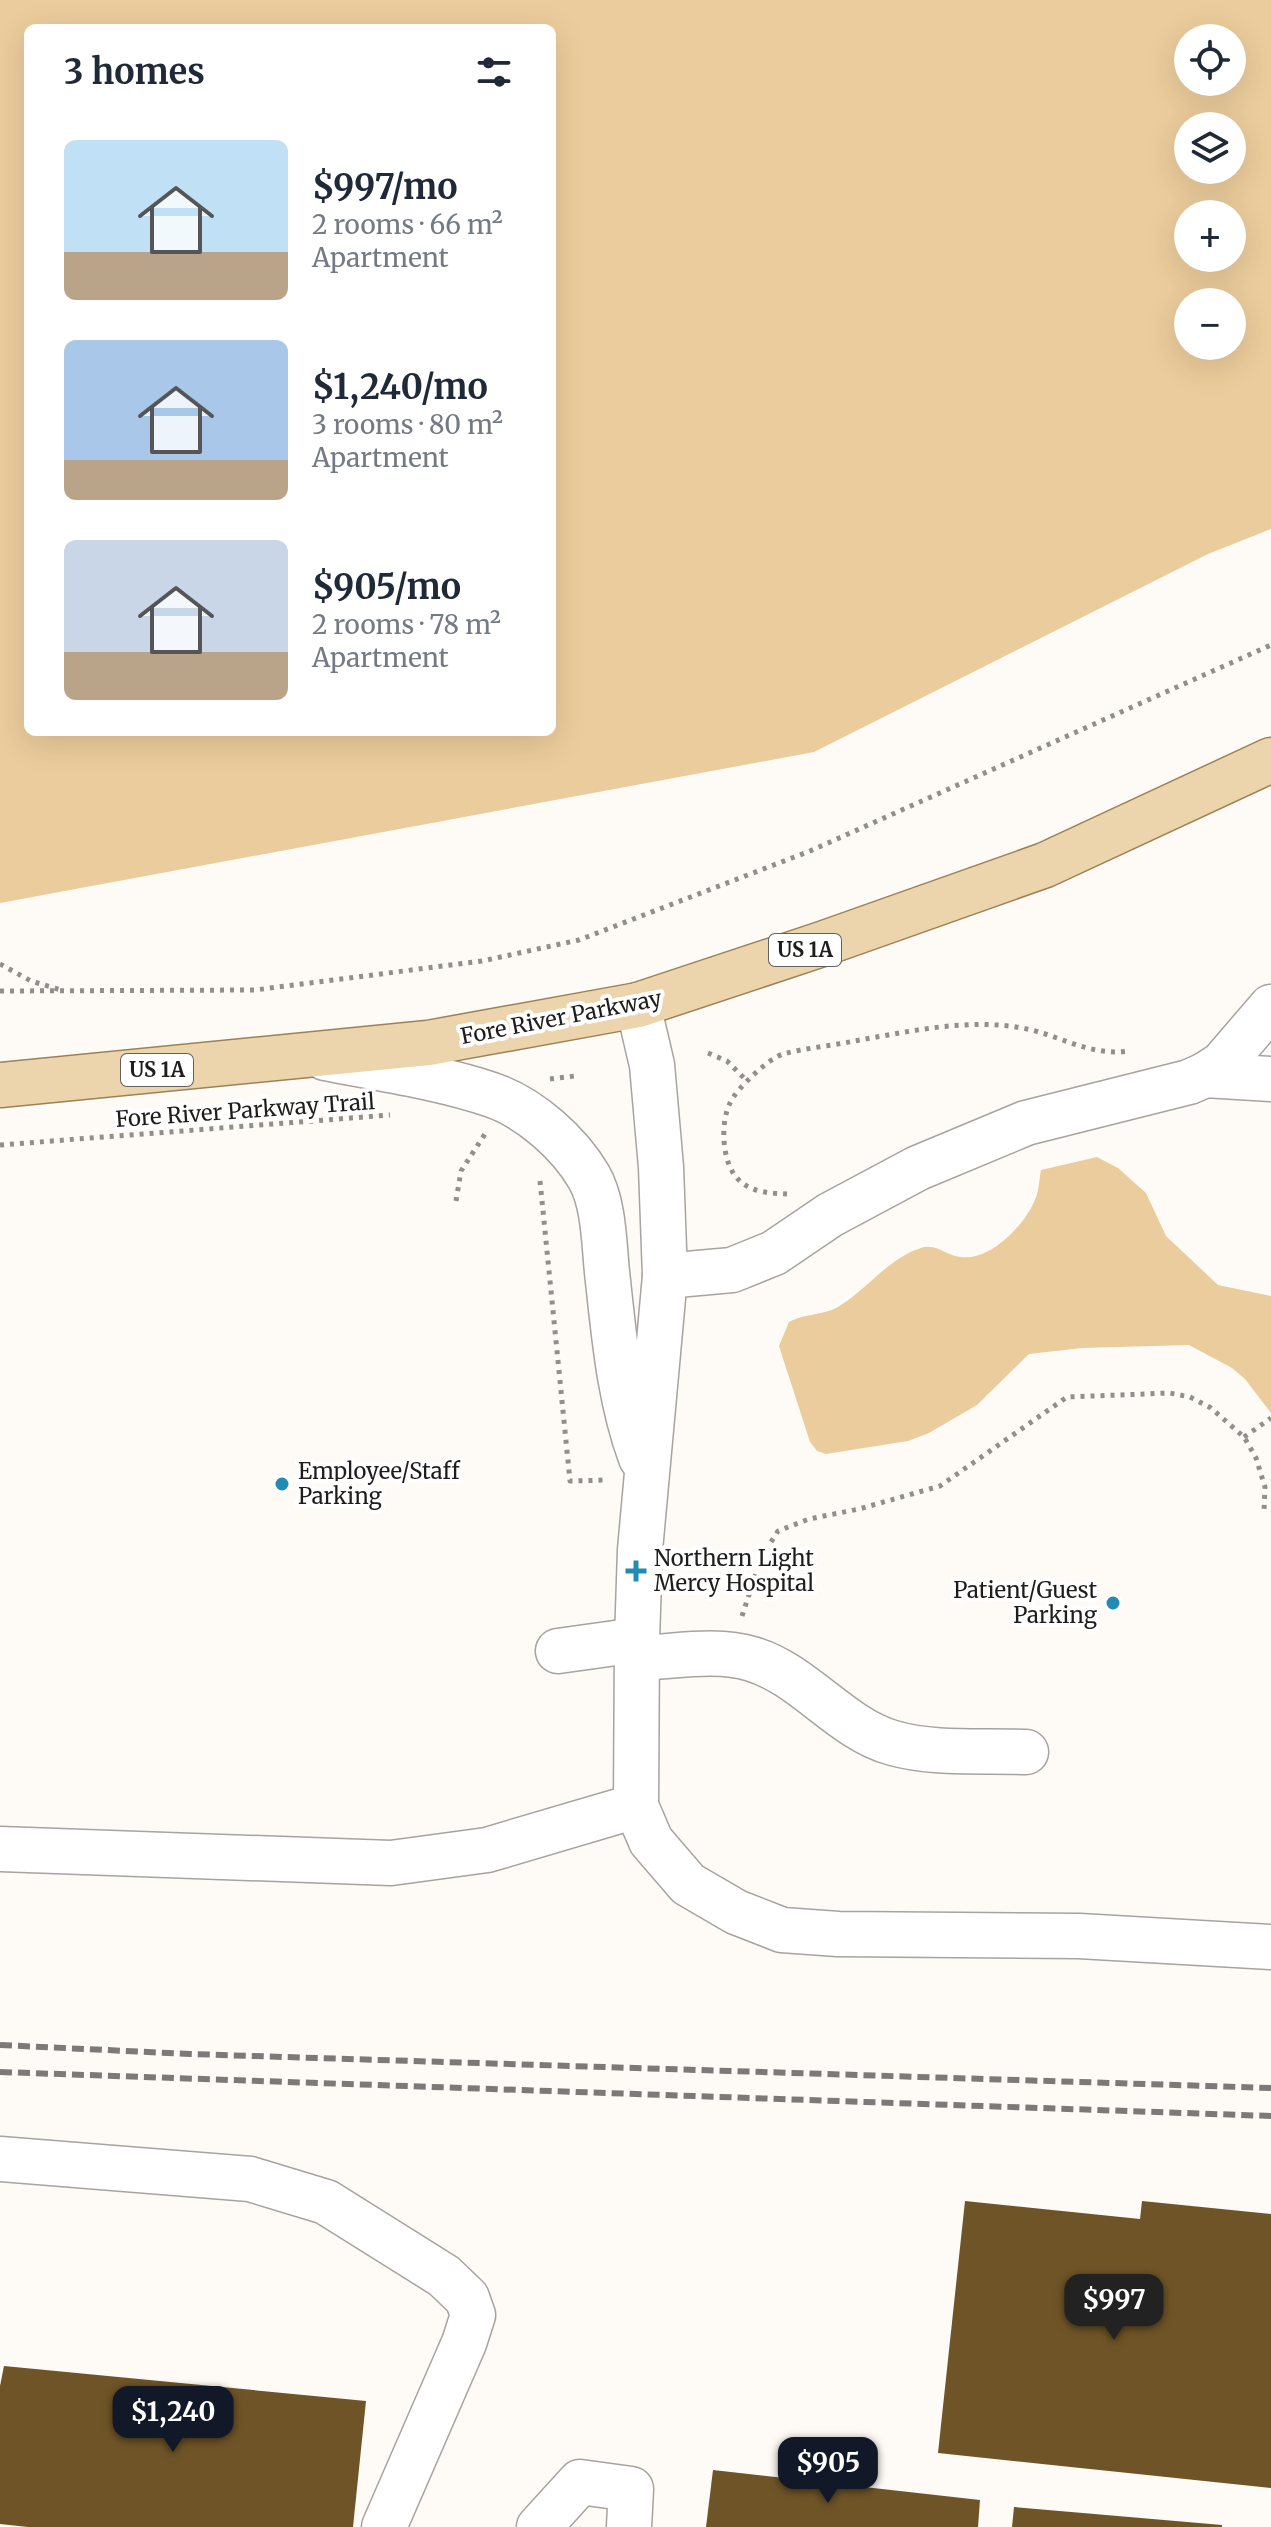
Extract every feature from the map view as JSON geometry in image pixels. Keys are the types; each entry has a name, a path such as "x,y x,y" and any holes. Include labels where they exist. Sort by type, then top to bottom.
{"main road":[{"name":"Fore River Parkway","path":"0,1085 428,1043 638,1005 1045,865 1271,760"}],"lane":[{"path":"632,1477 665,1276 661,1167 652,1065 638,1005"},
{"path":"665,1276 732,1270 774,1253 830,1215 965,1147 1026,1123 1117,1102 1205,1075 1222,1064 1271,1007"},
{"path":"315,1055 495,1096 537,1120 564,1145 590,1178 601,1217 619,1381 630,1428 640,1550 636,1806 651,1841 688,1884 736,1912 782,1930 838,1934 1079,1936 1271,1947"},
{"path":"1205,1075 1271,1079"},
{"path":"558,1651 637,1649 730,1654 755,1660 775,1670 867,1733 892,1743 920,1748 1026,1752"},
{"path":"0,1849 391,1863 487,1850 636,1806"},
{"path":"0,2159 250,2179 291,2190 326,2202 444,2276 467,2298 473,2315 464,2343 384,2527"},
{"path":"539,2527 580,2482 631,2489 629,2527"}],"path":[{"path":"0,991 255,990 482,961 579,940 810,851 1271,645"},
{"path":"0,964 31,981 69,992"},
{"path":"797,1195 757,1191 738,1180 727,1164 725,1134 729,1103 747,1081 779,1055 920,1029 983,1025 1018,1027 1111,1054 1138,1050"},
{"path":"708,1053 727,1061 747,1081"},
{"name":"Fore River Parkway Trail","path":"0,1145 402,1114"},
{"path":"456,1201 461,1171 492,1123"},
{"path":"539,1175 570,1481 632,1477"},
{"path":"739,1624 761,1558 778,1531 809,1519 940,1486 1060,1400 1131,1392 1170,1393 1190,1397 1211,1408 1244,1437 1256,1458 1265,1487 1264,1511"},
{"path":"1244,1437 1271,1418"}],"shaded area":[{"path":"0,0 1271,0 1271,529 1208,554 814,752 0,903"},
{"path":"1097,1157 1118,1168 1146,1193 1166,1236 1218,1285 1271,1296 1271,1413 1245,1379 1232,1368 1189,1345 1082,1348 1029,1354 977,1405 929,1433 908,1441 826,1454 817,1451 810,1442 779,1346 789,1322 835,1309 889,1266 921,1248 932,1247 961,1257 972,1257 994,1248 1014,1231 1030,1210 1041,1170"}],"building":[{"path":"965,2201 1140,2219 1142,2201 1271,2214 1271,2488 938,2453"},
{"path":"4,2366 366,2401 353,2527 28,2527 0,2524 0,2386"},
{"path":"713,2470 980,2500 978,2527 706,2527"},
{"path":"1014,2507 1222,2525 1222,2527 1012,2527"}],"railway":[{"path":"0,2045 190,2054 1271,2088"},
{"path":"0,2072 1271,2116"}],"place":[{"name":"Employee/Staff Parking","path":"282,1484"},
{"name":"Northern Light Mercy Hospital","path":"636,1571"},
{"name":"Patient/Guest Parking","path":"1113,1603"}]}
